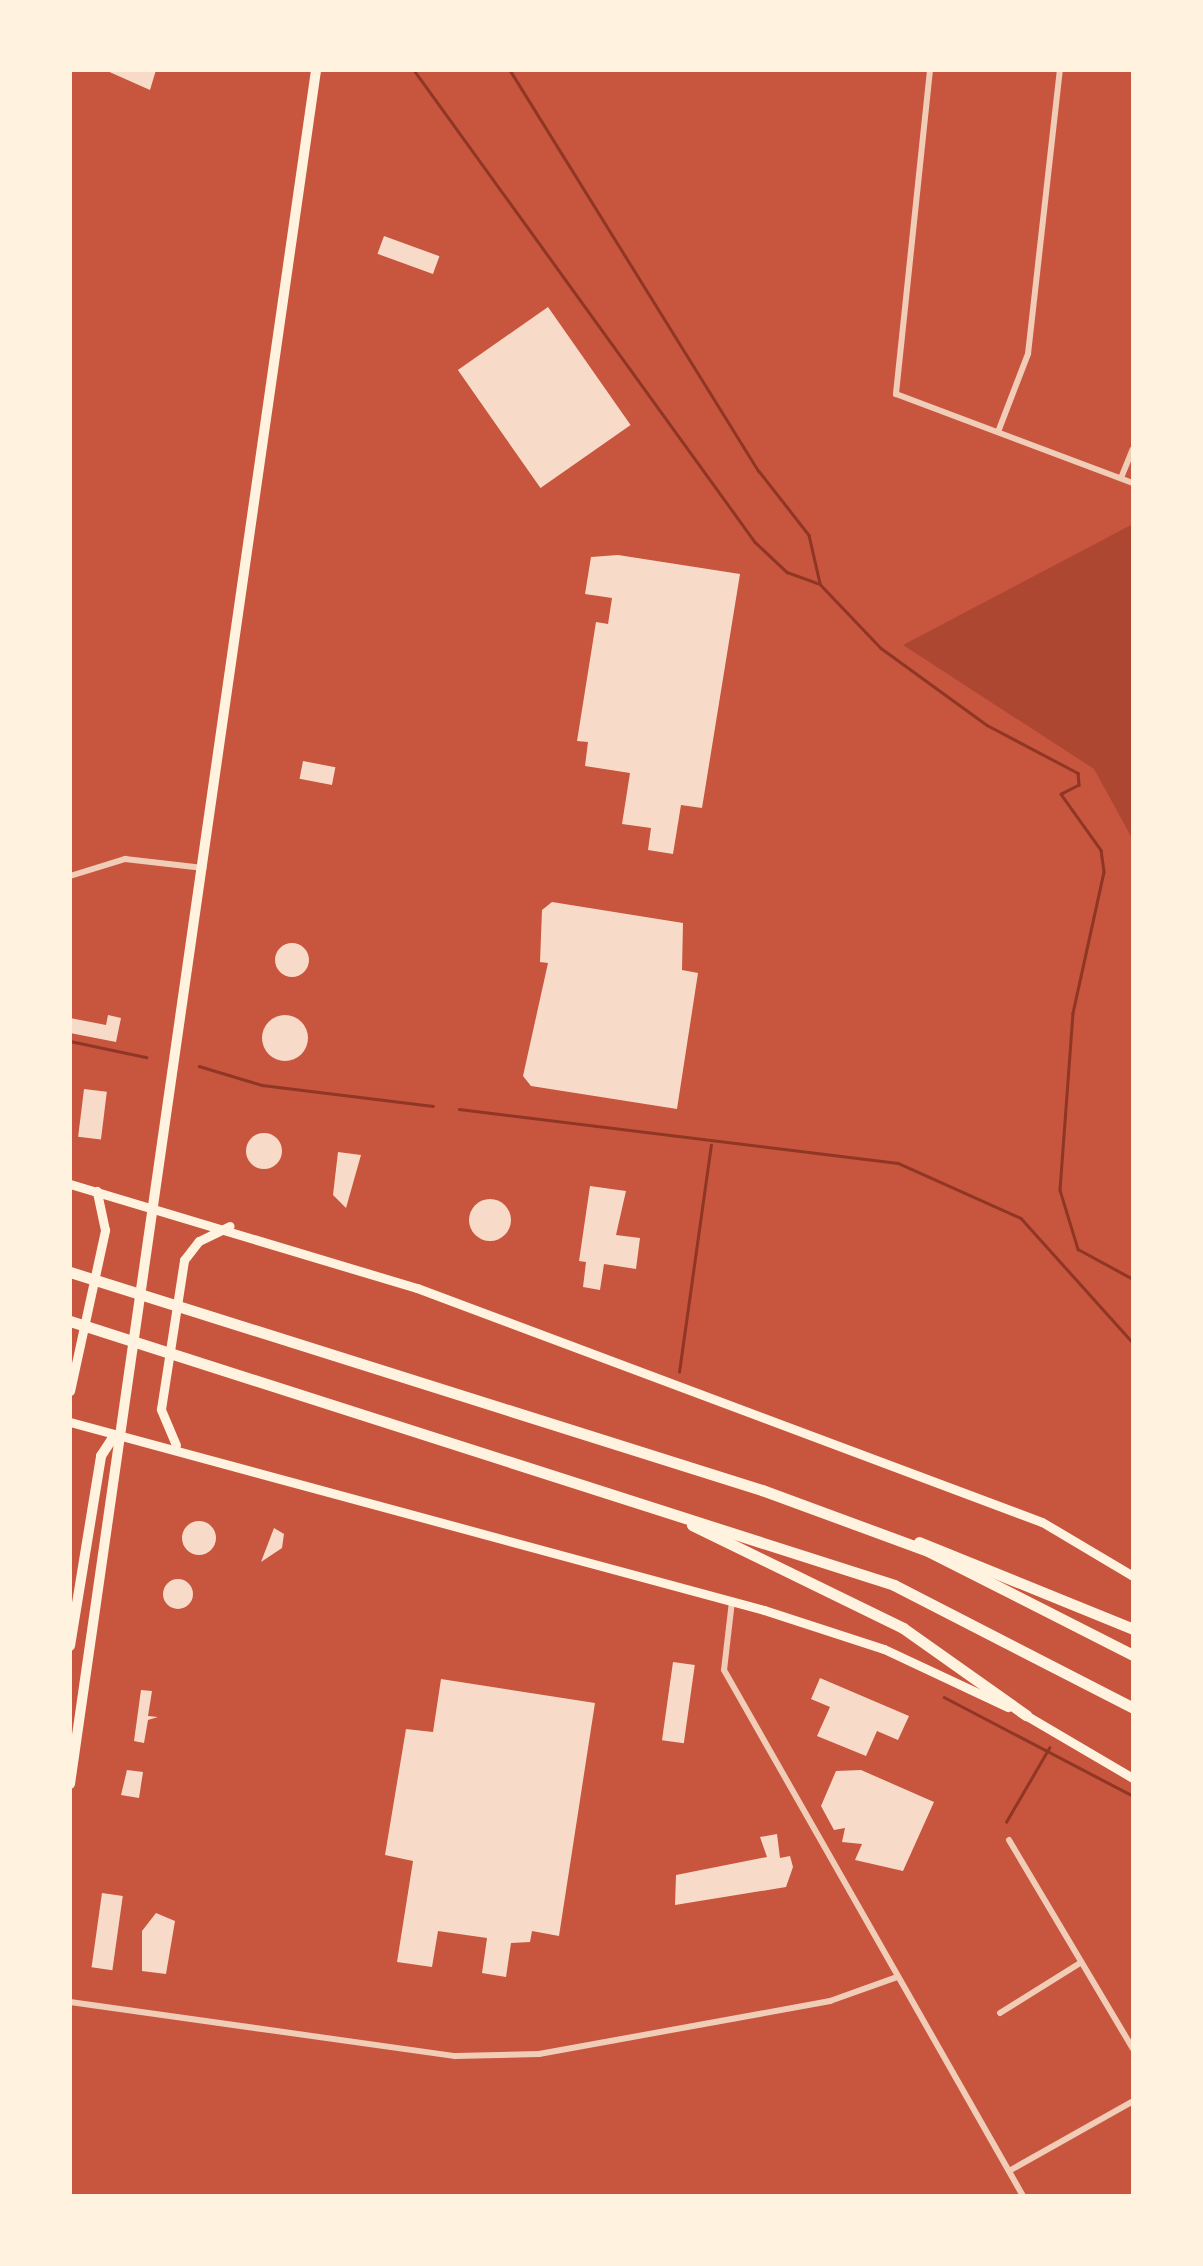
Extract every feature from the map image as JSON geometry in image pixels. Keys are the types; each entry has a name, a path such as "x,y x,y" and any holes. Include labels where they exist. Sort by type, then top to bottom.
{"highway":[{"path":"71,1272 904,1542 958,1553 1133,1629"},
{"path":"70,1320 894,1585 1133,1708"},
{"path":"662,1510 904,1628 1026,1715"},
{"path":"904,1542 1133,1656"}],"main road":[{"path":"70,1784 118,1460 114,1435 204,868 316,70"},
{"path":"70,1184 230,1226 1042,1522 1133,1576"},
{"path":"70,1391 105,1230 97,1191"},
{"path":"183,1450 166,1436 160,1409 184,1260 230,1226"},
{"path":"70,1422 732,1601 884,1649 1026,1715 1133,1778"},
{"path":"70,1646 101,1456 114,1435"}],"street":[{"path":"930,70 896,394 1133,484"},
{"path":"998,432 1028,354 1060,70"},
{"path":"1121,478 1133,449"},
{"path":"70,876 125,859 204,868"},
{"path":"732,1601 724,1670 1024,2196"},
{"path":"1009,1840 1133,2049"},
{"path":"1000,2013 1080,1963"},
{"path":"70,2002 455,2056 539,2054 830,2001 896,1977"},
{"path":"1009,2171 1133,2101"}],"shaded area":[{"path":"1133,524 1133,840 1094,769 903,645"}],"building":[{"path":"105,70 156,70 150,90"},
{"path":"384,236 439,256 433,274 378,254"},
{"path":"548,307 631,425 540,488 458,370"},
{"path":"618,555 740,574 702,808 681,805 673,854 648,850 651,828 622,824 630,773 585,766 588,742 577,741 596,622 608,624 612,598 585,594 591,557"},
{"path":"303,761 335,767 332,785 300,779"},
{"path":"552,902 683,923 682,970 698,973 677,1109 531,1086 523,1076 548,963 540,962 542,910"},
{"path":"292,943 304,948 309,960 304,972 292,977 280,972 275,960 280,948"},
{"path":"108,1015 121,1018 116,1042 70,1033 70,1018 106,1025"},
{"path":"285,1015 301,1022 308,1038 301,1054 285,1061 269,1054 262,1038 269,1022"},
{"path":"84,1089 107,1092 101,1139 78,1137"},
{"path":"264,1133 277,1138 282,1151 277,1164 264,1169 251,1164 246,1151 251,1138"},
{"path":"338,1152 361,1155 346,1208 333,1195"},
{"path":"590,1186 626,1191 616,1235 640,1238 636,1269 604,1264 600,1290 583,1287 586,1262 579,1261"},
{"path":"490,1199 505,1205 511,1220 505,1235 490,1241 475,1235 469,1220 475,1205"},
{"path":"199,1521 211,1526 216,1538 211,1550 199,1555 187,1550 182,1538 187,1526"},
{"path":"274,1528 284,1534 282,1548 261,1562"},
{"path":"178,1579 188,1584 193,1594 188,1604 178,1609 168,1604 163,1594 168,1584"},
{"path":"673,1662 695,1665 684,1743 662,1740"},
{"path":"820,1678 909,1716 898,1740 877,1731 866,1756 817,1736 830,1707 811,1699"},
{"path":"441,1679 595,1703 559,1936 532,1931 530,1942 511,1943 506,1977 482,1973 487,1938 438,1931 432,1967 397,1962 413,1861 385,1855 406,1729 433,1732"},
{"path":"141,1690 152,1691 148,1716 158,1717 148,1720 144,1743 134,1741"},
{"path":"127,1770 143,1772 139,1798 121,1795"},
{"path":"861,1770 934,1802 903,1871 855,1860 862,1844 842,1842 845,1828 834,1830 821,1806 836,1771"},
{"path":"777,1834 780,1858 790,1856 793,1867 786,1887 675,1905 676,1875 767,1857 760,1837"},
{"path":"102,1893 123,1896 112,1970 92,1967"},
{"path":"156,1913 175,1921 166,1974 142,1971 142,1931"}],"waterway":[{"path":"414,70 755,542 787,572 820,584 881,648 987,725 1078,773 1079,785 1061,794 1101,850 1104,872 1073,1013 1060,1190 1078,1249 1133,1279"},
{"path":"510,70 759,471 809,535 820,583"},
{"path":"70,1041 146,1057"},
{"path":"199,1066 262,1085 433,1106"},
{"path":"459,1109 898,1163 1021,1218 1133,1343"},
{"path":"679,1372 711,1145"},
{"path":"1133,1285 1133,1332"},
{"path":"944,1697 1133,1796"},
{"path":"1006,1822 1049,1748"}]}
